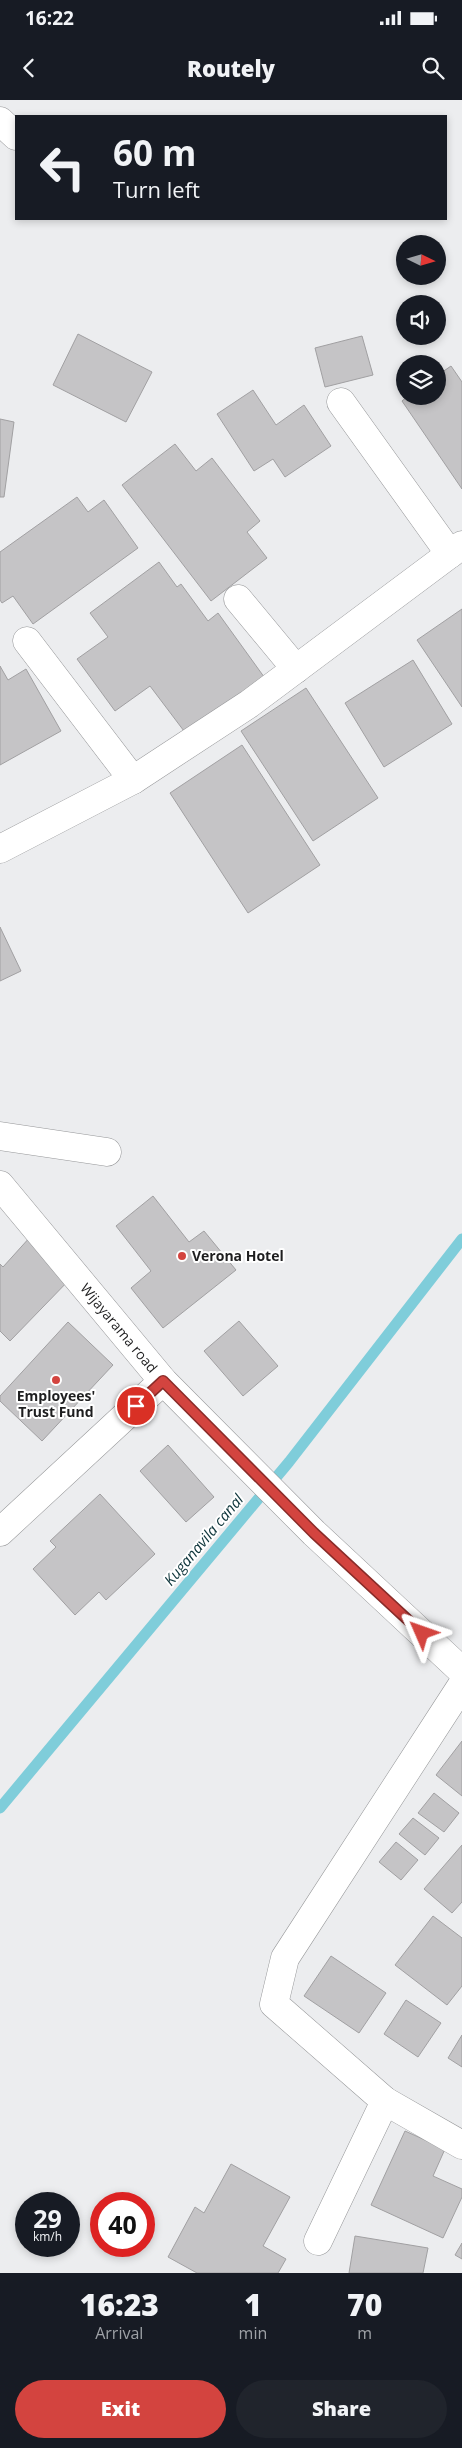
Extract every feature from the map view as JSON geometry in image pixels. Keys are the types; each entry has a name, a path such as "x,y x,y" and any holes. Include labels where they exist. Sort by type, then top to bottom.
{"street":[{"path":"0,121 15,135"},
{"path":"0,849 133,780 249,704 456,549 341,402"},
{"path":"238,599 296,669"},
{"path":"27,641 133,780"},
{"path":"0,1136 107,1152"},
{"name":"Wijayarama road","path":"0,1185 163,1381 314,1533 462,1671"},
{"path":"0,1532 163,1381"},
{"path":"462,1685 285,1958 274,2004 385,2101 462,2145"},
{"path":"318,2241 385,2101"}],"building":[{"path":"78,334 152,372 126,422 53,385"},
{"path":"362,336 373,375 325,387 315,348"},
{"path":"451,366 462,382 462,489 405,405 446,405 446,369"},
{"path":"253,390 276,425 304,405 331,446 285,477 273,459 254,471 217,414"},
{"path":"0,419 14,422 4,497 0,497"},
{"path":"175,444 196,471 212,458 260,521 247,532 267,558 211,601 122,485"},
{"path":"77,497 88,512 104,500 138,548 33,624 13,596 2,603 0,600 0,552"},
{"path":"159,562 177,587 181,584 208,621 218,613 267,681 190,739 150,686 115,711 77,659 108,637 90,613"},
{"path":"462,609 462,707 417,640"},
{"path":"413,660 452,724 384,767 345,703"},
{"path":"0,666 8,680 26,669 61,731 0,765"},
{"path":"306,688 378,798 313,841 241,731"},
{"path":"242,745 320,865 248,913 170,793"},
{"path":"0,927 21,971 0,981"},
{"name":"Verona Hotel","path":"153,1196 189,1242 204,1231 236,1270 163,1328 131,1288 151,1271 116,1226"},
{"path":"31,1236 73,1276 10,1341 0,1331 0,1264 3,1267"},
{"path":"239,1321 278,1366 243,1396 204,1351"},
{"name":"Employees' Trust Fund","path":"68,1322 113,1365 42,1441 0,1401 0,1396"},
{"path":"168,1445 214,1497 186,1522 140,1471"},
{"path":"100,1494 155,1554 106,1600 99,1592 75,1615 33,1569 56,1547 50,1541"},
{"path":"462,1741 462,1796 436,1775"},
{"path":"434,1793 459,1813 444,1832 418,1813"},
{"path":"413,1818 439,1838 425,1855 399,1834"},
{"path":"396,1842 418,1860 401,1880 379,1862"},
{"path":"462,1845 462,1902 452,1913 424,1889"},
{"path":"433,1916 462,1938 462,1986 447,2005 395,1965"},
{"path":"331,1956 386,1993 359,2033 304,1996"},
{"path":"406,2000 441,2023 418,2057 384,2034"},
{"path":"462,2035 462,2067 448,2058"},
{"path":"405,2131 445,2149 433,2176 462,2189 462,2197 443,2238 371,2205"},
{"path":"231,2164 290,2197 263,2246 286,2259 278,2273 197,2273 168,2257 195,2207 204,2213"},
{"path":"355,2236 428,2248 423,2273 349,2273"},
{"path":"462,2243 462,2259 455,2255"}],"waterway":[{"name":"Kuganavila canal","path":"0,1808 289,1462 462,1239"}],"place":[{"name":"Verona Hotel","path":"182,1256"},
{"name":"Employees' Trust Fund","path":"56,1380"}],"route":[{"path":"136,1406 163,1381 314,1533 422,1633"}]}
